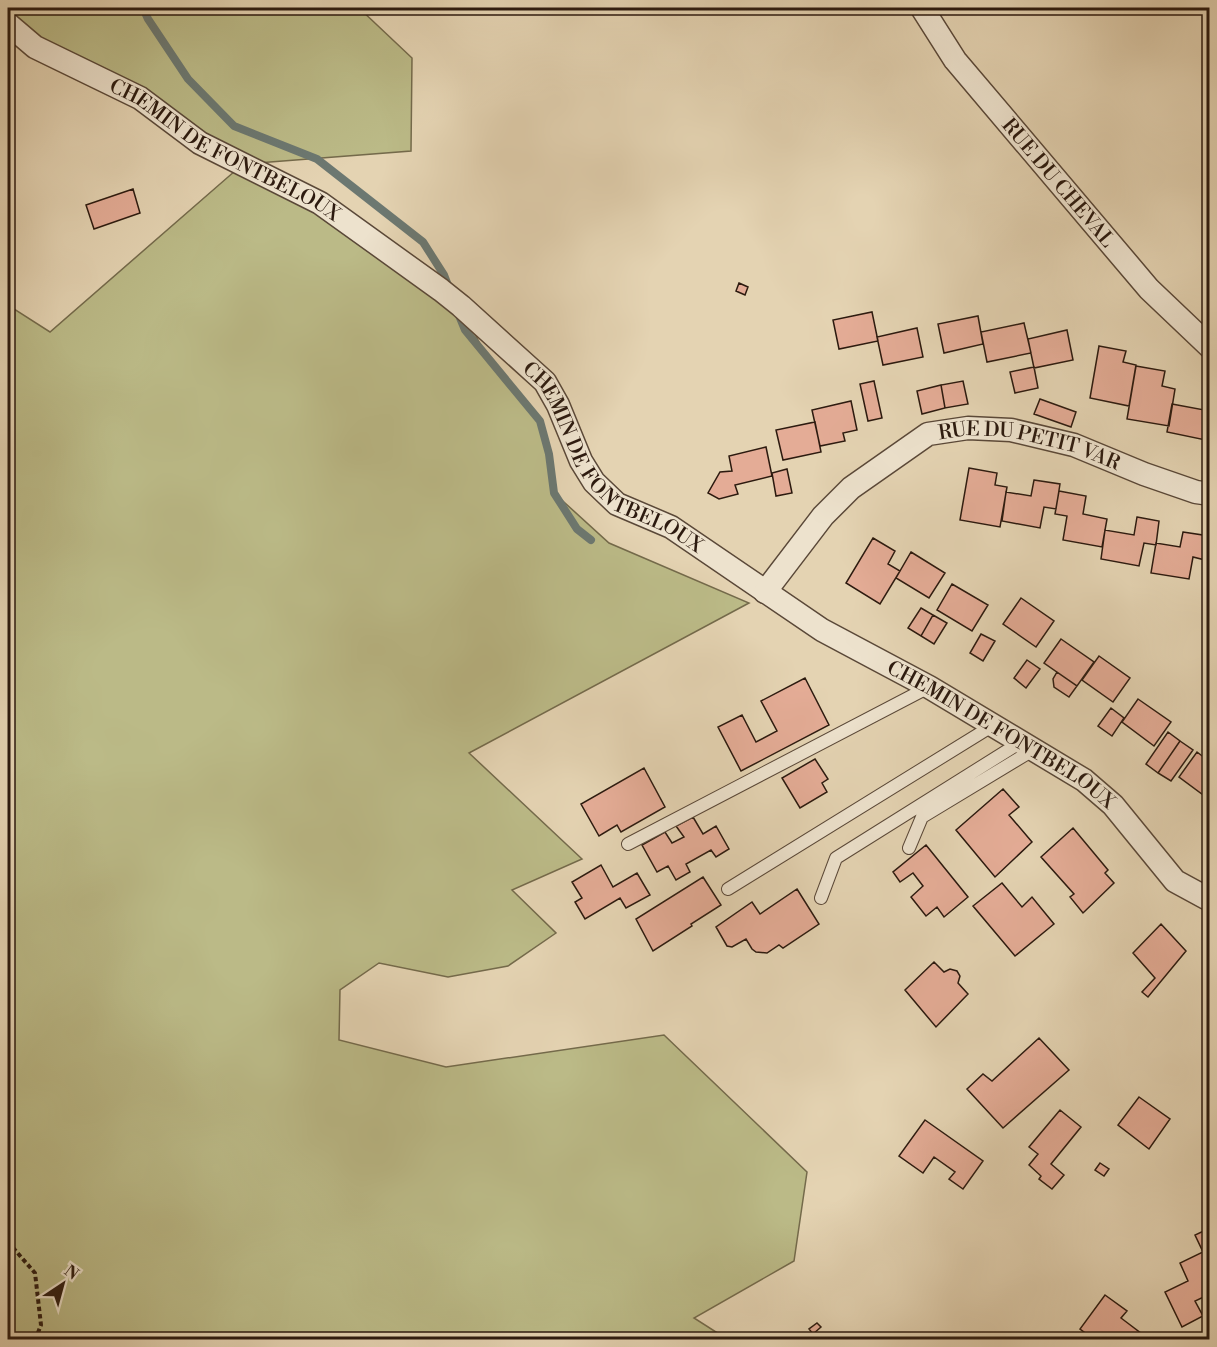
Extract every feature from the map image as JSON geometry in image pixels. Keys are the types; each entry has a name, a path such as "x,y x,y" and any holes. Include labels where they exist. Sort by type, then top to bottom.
{"street":[{"name":"RUE DU CHEVAL","path":"922,8 962,69 1149,289 1209,347"},
{"name":"CHEMIN DE FONTBELOUX","path":"8,24 10,29 35,47 140,98 200,143 320,203 441,290 544,382 558,405 581,461 594,483 617,504 671,527 822,630 929,687 1084,780 1113,805 1175,880 1209,900"},
{"name":"RUE DU PETIT VAR","path":"765,592 823,516 851,488 928,434 968,428 1011,430 1074,445 1144,474 1196,492 1209,494"}],"lane":[{"path":"628,844 929,687"},
{"path":"728,889 992,726"},
{"path":"909,848 922,817 1027,746"},
{"path":"821,898 836,858 1027,746"}],"path":[{"path":"8,1242 34,1273 41,1325 35,1340"}],"shaded area":[{"path":"8,8 359,8 412,58 411,151 245,164 461,306 489,362 540,421 554,493 609,543 749,603 469,753 582,859 512,890 556,933 508,966 448,977 379,963 340,990 339,1040 446,1067 664,1035 807,1172 794,1261 694,1318 727,1339 8,1339 8,305 50,332 243,164 8,29"}],"building":[{"path":"133,189 140,213 94,229 86,205"},
{"path":"739,283 748,287 745,295 736,291"},
{"path":"872,312 878,341 839,349 833,320"},
{"path":"978,316 983,344 944,353 938,324"},
{"path":"1024,323 1031,353 987,362 981,332"},
{"path":"917,328 923,357 883,365 877,337"},
{"path":"1067,330 1073,360 1034,368 1028,339"},
{"path":"1099,346 1126,351 1123,362 1136,365 1129,406 1090,398"},
{"path":"1136,366 1165,371 1162,386 1175,389 1169,426 1127,419"},
{"path":"1034,367 1038,388 1015,393 1010,372"},
{"path":"874,381 882,418 868,421 860,384"},
{"path":"963,381 968,404 945,408 941,385"},
{"path":"941,385 945,408 922,414 917,391"},
{"path":"1040,399 1076,412 1071,427 1034,414"},
{"path":"851,401 857,430 843,433 845,441 820,446 812,410"},
{"path":"1172,404 1210,411 1210,451 1205,450 1206,440 1167,432"},
{"path":"815,422 821,452 783,460 776,430"},
{"path":"766,447 772,476 735,485 738,494 719,499 708,493 720,472 732,471 729,456"},
{"path":"969,468 997,473 995,485 1007,487 1000,527 960,520"},
{"path":"787,469 792,493 776,496 772,473"},
{"path":"1034,480 1060,484 1056,509 1044,507 1040,528 1002,521 1006,492 1031,496"},
{"path":"1059,491 1086,496 1083,514 1107,519 1102,547 1063,540 1067,516 1055,514"},
{"path":"1137,517 1159,521 1156,545 1144,543 1139,566 1101,559 1105,530 1134,535"},
{"path":"1183,532 1209,536 1205,560 1193,557 1189,579 1151,573 1156,543 1180,547"},
{"path":"873,538 895,551 888,564 900,571 880,604 846,583"},
{"path":"1210,540 1210,565 1205,564"},
{"path":"911,552 945,573 929,598 896,578"},
{"path":"952,584 988,605 972,631 937,610"},
{"path":"1021,598 1054,621 1036,647 1003,624"},
{"path":"921,608 933,615 921,636 908,628"},
{"path":"933,615 947,623 934,644 921,636"},
{"path":"981,634 995,641 983,661 970,653"},
{"path":"1061,639 1094,662 1077,686 1044,663"},
{"path":"1099,656 1130,678 1113,702 1082,680"},
{"path":"1027,660 1040,669 1026,688 1014,678"},
{"path":"1057,672 1077,686 1069,697 1054,687 1053,679"},
{"path":"805,678 829,725 741,771 718,727 742,715 756,742 777,731 761,701"},
{"path":"1138,699 1171,722 1154,746 1122,722"},
{"path":"1111,708 1124,718 1112,736 1098,726"},
{"path":"1168,732 1180,741 1158,773 1146,764"},
{"path":"1180,741 1193,750 1171,781 1158,773"},
{"path":"1197,752 1210,762 1210,800 1179,777"},
{"path":"815,759 828,779 822,783 827,792 800,808 782,778"},
{"path":"644,768 665,807 621,832 617,825 599,836 581,804"},
{"path":"1003,789 1019,807 1009,815 1032,842 995,877 956,830"},
{"path":"693,817 703,834 716,826 729,849 716,857 711,850 686,864 690,872 676,880 668,866 657,872 642,845 665,832 672,843 684,837 676,826"},
{"path":"1073,828 1108,870 1105,873 1114,883 1083,913 1070,897 1074,894 1041,857"},
{"path":"926,845 968,897 944,917 937,907 926,916 911,897 923,886 913,873 900,882 893,872"},
{"path":"601,865 613,887 637,873 650,895 626,908 620,898 585,919 575,902 582,898 572,882"},
{"path":"703,877 721,905 653,951 636,919"},
{"path":"1002,883 1022,907 1032,897 1054,924 1015,956 973,906"},
{"path":"797,889 819,924 783,948 779,945 767,953 756,952 746,939 732,947 727,946 716,927 752,902 760,914"},
{"path":"1161,924 1186,951 1148,997 1142,992 1155,978 1133,953"},
{"path":"934,962 944,972 950,969 957,971 960,976 958,983 968,994 936,1027 905,990"},
{"path":"1039,1038 1069,1070 1003,1128 967,1089 983,1074 992,1081"},
{"path":"1139,1097 1170,1119 1149,1149 1118,1125"},
{"path":"1060,1110 1081,1127 1051,1164 1064,1175 1052,1189 1039,1179 1041,1176 1029,1165 1038,1154 1029,1147"},
{"path":"925,1120 983,1161 963,1189 949,1179 955,1172 934,1157 923,1173 899,1156"},
{"path":"1100,1163 1109,1169 1104,1176 1095,1170"},
{"path":"1210,1228 1210,1294 1195,1301 1203,1316 1182,1327 1165,1292 1188,1281 1180,1263 1203,1252 1195,1235"},
{"path":"1105,1295 1127,1311 1121,1318 1146,1337 1144,1340 1095,1340 1080,1329"},
{"path":"817,1323 821,1327 813,1334 809,1329"}],"waterway":[{"path":"143,8 188,79 234,126 317,159 423,242 444,275 449,288"},
{"path":"458,313 465,330 540,421 549,454 554,493 577,529 591,540"}]}
